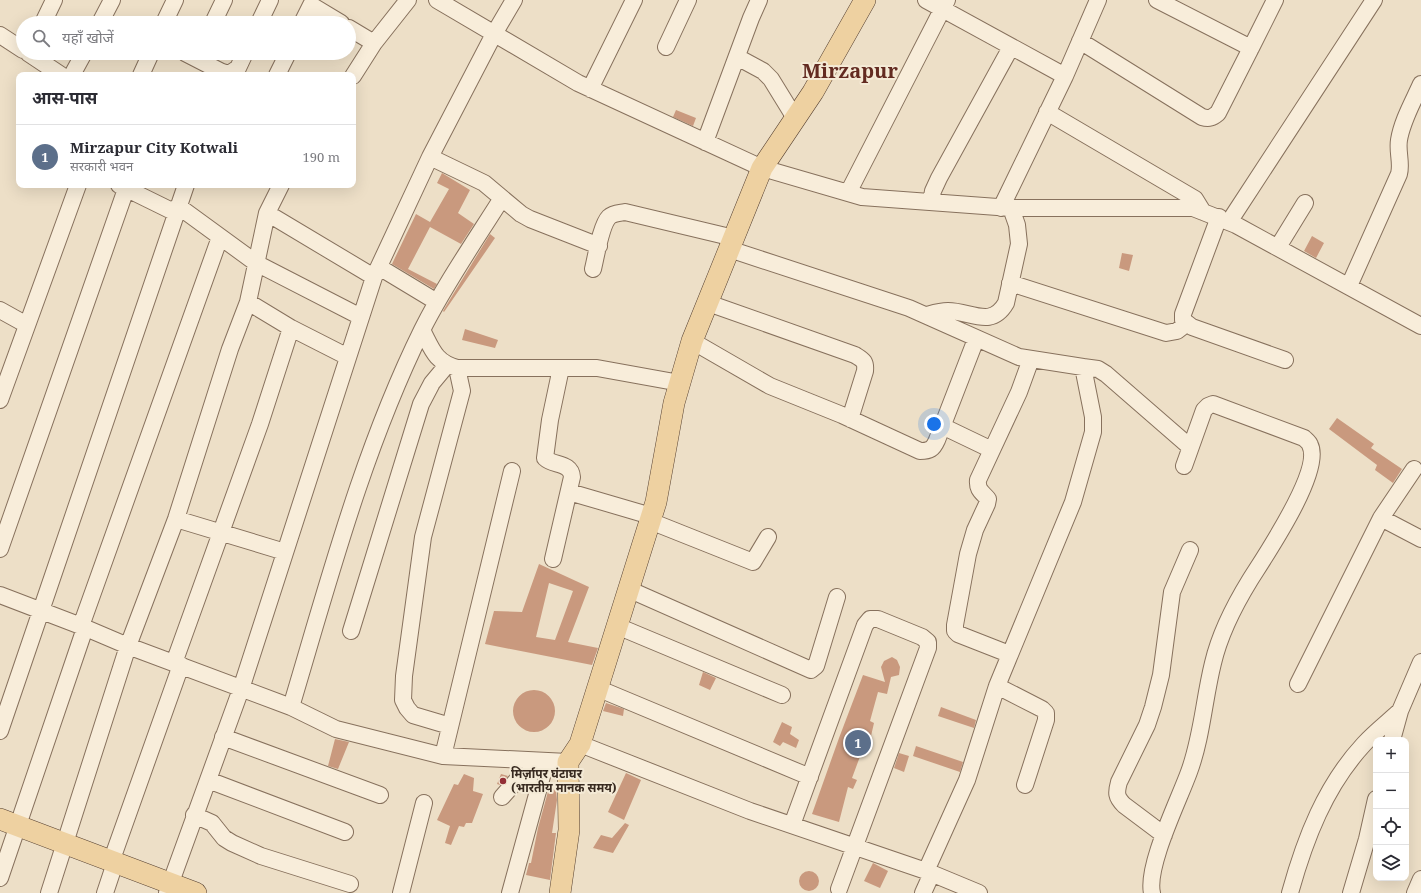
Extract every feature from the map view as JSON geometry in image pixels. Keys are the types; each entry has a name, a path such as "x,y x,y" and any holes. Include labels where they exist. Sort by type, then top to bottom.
{"main road":[{"path":"560,893 569,830 556,764 580,744 656,502 674,403 692,341 762,168 813,92 865,0"},
{"path":"9,822 113,862 168,888 196,893"}],"street":[{"path":"46,16 54,0"},
{"path":"104,16 112,0"},
{"path":"167,16 175,0"},
{"path":"216,16 224,0"},
{"path":"262,16 270,0"},
{"path":"356,72 374,43 408,0"},
{"path":"437,0 590,89 762,168 862,197 1006,208 1193,208 1224,220 1421,326"},
{"path":"168,888 241,689 376,272 430,157 494,34 514,0"},
{"path":"590,89 634,0"},
{"path":"666,47 688,0"},
{"path":"705,142 759,0"},
{"path":"926,0 945,4 1011,46 1065,76"},
{"path":"926,315 948,311 988,318 1001,312 1006,303 1019,235 1006,208 1098,0"},
{"path":"1157,0 1251,48"},
{"path":"1080,41 1202,117 1208,119 1213,118 1218,113 1275,0"},
{"path":"1285,360 1186,324 1183,320 1183,314 1224,220 1374,0"},
{"path":"303,16 306,2 329,16"},
{"path":"848,193 945,4"},
{"path":"356,32 374,43"},
{"path":"0,35 16,45"},
{"path":"931,202 933,191 939,178 1011,46"},
{"path":"737,57 763,71 771,78 795,118"},
{"path":"39,60 57,72"},
{"path":"74,72 80,60"},
{"path":"142,72 148,60"},
{"path":"202,60 222,72"},
{"path":"231,72 238,68 242,60"},
{"path":"280,72 285,60"},
{"path":"1348,286 1399,174 1401,166 1398,147 1402,128 1421,84"},
{"path":"1048,112 1195,199 1203,212"},
{"path":"430,157 484,183 521,214 530,219 599,246"},
{"path":"0,400 77,188"},
{"path":"0,549 122,188"},
{"path":"124,188 177,210 220,237 256,263 361,317"},
{"path":"0,731 185,188"},
{"path":"49,893 128,646 176,519 230,349 248,302 267,213 280,188"},
{"path":"291,707 355,494 386,413 422,330 502,198"},
{"path":"1278,248 1305,203"},
{"path":"593,269 599,246 610,216 625,212 732,243 926,315 1002,350 1030,359 1098,369 1106,374 1190,447"},
{"path":"267,213 376,272 438,302"},
{"path":"0,878 9,822 83,627 220,237"},
{"path":"1010,283 1166,333 1177,331 1186,324"},
{"path":"248,302 291,328 348,357"},
{"path":"708,303 855,355 863,360 866,364 865,371 850,419"},
{"path":"0,310 27,325"},
{"path":"105,893 113,862 220,532 260,424 291,328"},
{"path":"422,330 438,359 452,367 597,368 680,383"},
{"path":"692,341 770,386 850,419 920,451 929,451 934,447 976,339"},
{"path":"1009,654 963,636 955,631 959,596 968,554 975,530 988,499 977,486 978,480 1019,392 1030,359"},
{"path":"351,631 421,404 432,384 452,367"},
{"path":"450,726 413,715 403,700 404,676 423,537 462,391 452,367"},
{"path":"922,893 929,872 967,780 997,686 1009,654 1073,502 1093,432 1093,417 1083,367"},
{"path":"553,559 572,472 568,468 547,460 545,455 550,420 561,368"},
{"path":"1152,893 1153,876 1164,835 1193,763 1213,662 1228,617 1284,526 1308,476 1312,461 1310,443 1304,438 1213,404 1204,410 1184,466"},
{"path":"942,426 992,450"},
{"path":"1298,684 1381,518 1414,469"},
{"path":"443,756 512,471"},
{"path":"568,492 650,518 753,562 768,537"},
{"path":"1381,518 1421,539"},
{"path":"176,519 285,552"},
{"path":"1164,835 1124,805 1118,799 1116,792 1119,782 1147,725 1153,707 1161,675 1172,592 1190,550"},
{"path":"628,589 811,670 816,666 837,597"},
{"path":"0,595 41,610 128,646 291,707 336,729 443,756 556,764"},
{"path":"792,825 865,625 870,619 878,619 922,637 928,642 928,648 856,847 839,889"},
{"path":"617,626 782,696"},
{"path":"1393,737 1400,711 1421,662"},
{"path":"997,686 1042,709 1046,713 1046,720 1025,785"},
{"path":"598,688 810,777"},
{"path":"1290,893 1302,852 1313,822 1341,774 1364,744 1400,711"},
{"path":"223,737 380,795"},
{"path":"580,744 750,811 929,872 979,893"},
{"path":"502,797 517,780 556,764"},
{"path":"510,893 556,764"},
{"path":"208,780 345,832"},
{"path":"401,893 424,803"},
{"path":"1350,893 1367,839 1374,809"},
{"path":"194,815 212,823 224,838 232,843 261,856 350,884"},
{"path":"1415,893 1421,879"}],"building":[{"path":"676,110 696,118 693,126 673,117"},
{"path":"442,173 470,190 458,213 474,224 461,244 430,227 408,269 437,284 434,289 392,264 416,214 430,222 449,189 437,183"},
{"path":"490,234 495,238 444,312 443,311"},
{"path":"1312,236 1324,243 1316,258 1304,251"},
{"path":"1122,253 1133,255 1129,271 1119,268"},
{"path":"465,329 498,340 495,348 462,340"},
{"path":"1337,418 1374,444 1371,448 1402,469 1393,483 1375,470 1377,465 1329,429"},
{"path":"539,564 589,587 568,642 598,648 592,665 485,644 494,611 522,612","holes":["549,583 573,591 555,640 536,637"]},
{"path":"892,657 897,660 900,667 899,675 891,677 887,694 878,692 870,721 874,723 871,736 868,735 852,778 857,780 853,789 848,787 839,822 812,814 863,675 885,682 881,667 884,661"},
{"path":"703,672 716,678 710,690 699,685"},
{"path":"530,690 538,690 549,696 555,707 555,715 549,726 538,732 530,732 519,726 513,715 513,707 519,696"},
{"path":"606,703 624,709 623,716 603,711"},
{"path":"941,707 976,720 974,728 938,716"},
{"path":"782,722 792,727 790,734 799,740 796,748 783,742 780,746 773,742"},
{"path":"335,739 349,742 338,769 328,766"},
{"path":"916,746 963,762 960,772 913,756"},
{"path":"899,753 909,756 904,772 894,768"},
{"path":"626,773 641,780 624,820 608,812"},
{"path":"464,774 474,778 473,791 483,794 472,823 466,823 464,827 459,826 451,845 445,843 450,826 437,820 454,784 458,785"},
{"path":"501,774 508,776 500,785 497,784"},
{"path":"549,788 556,790 557,800 552,833 556,833 550,880 526,875 529,863 531,863 538,828"},
{"path":"625,823 629,825 613,853 593,848 601,835 612,838"},
{"path":"873,863 888,871 880,888 864,881"},
{"path":"809,871 816,874 819,881 816,888 809,891 802,888 799,881 802,874"}],"place":[{"name":"Mirzapur City Kotwali","path":"858,743"},
{"name":"मिर्ज़ापुर घंटाघर (भारतीय मानक समय)","path":"503,781"}],"district":[{"name":"Mirzapur","path":"850,71"}]}
